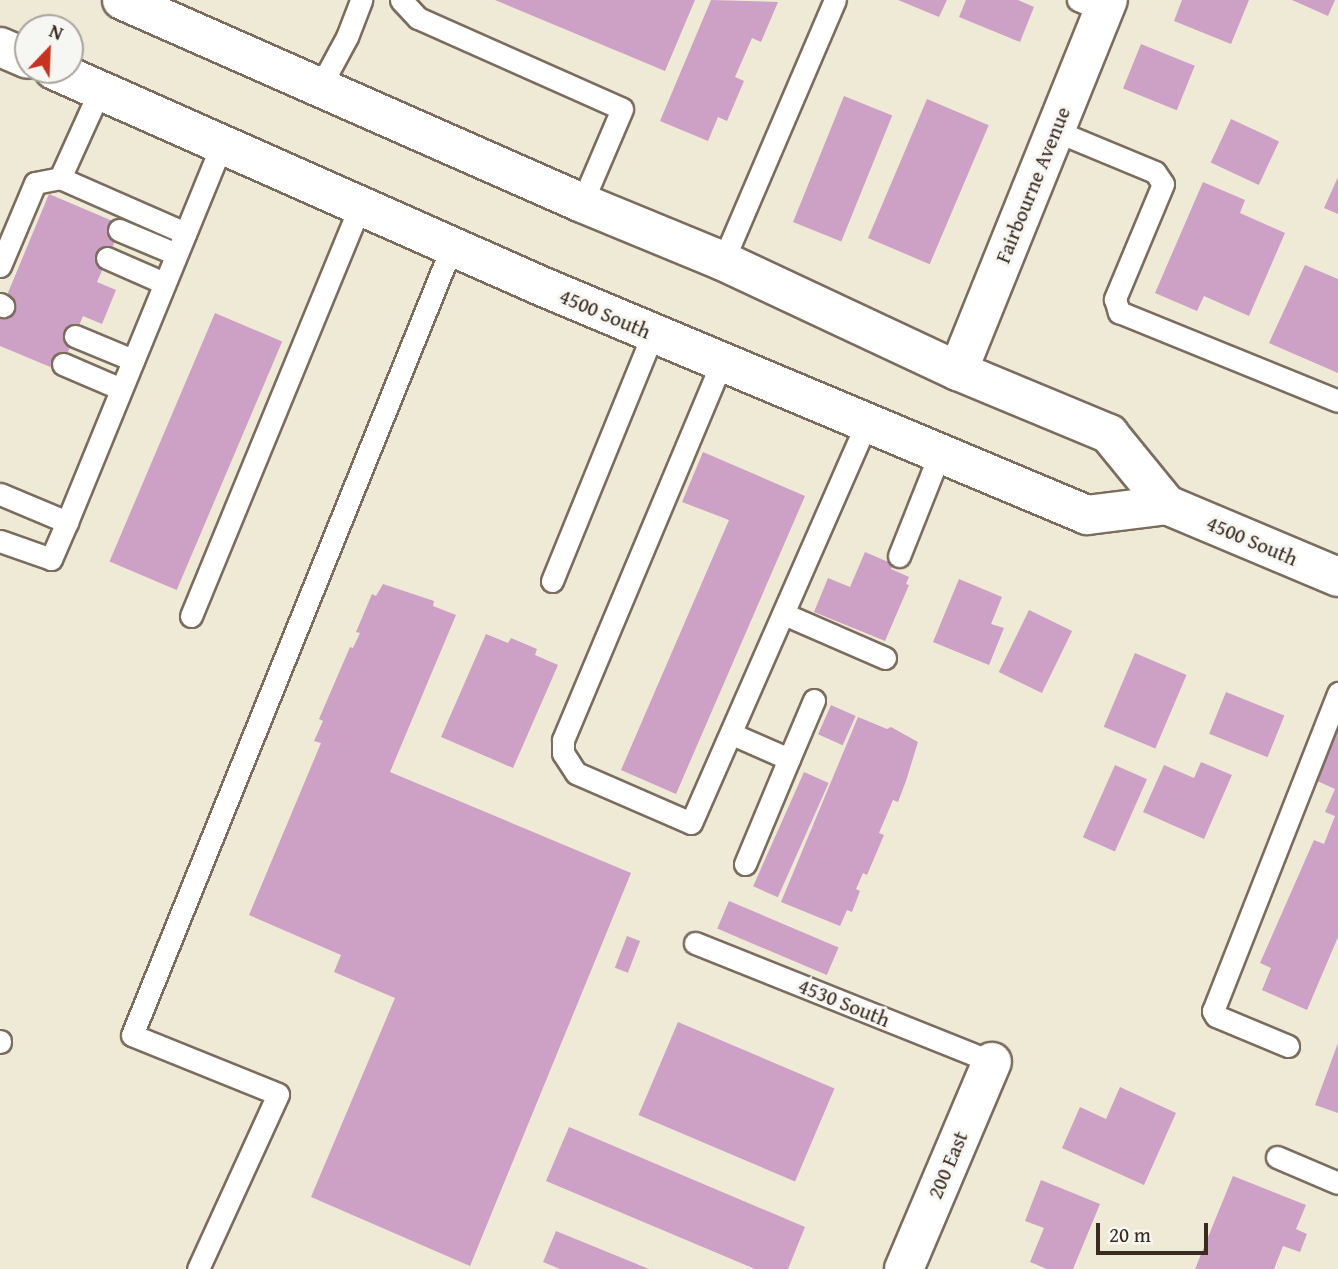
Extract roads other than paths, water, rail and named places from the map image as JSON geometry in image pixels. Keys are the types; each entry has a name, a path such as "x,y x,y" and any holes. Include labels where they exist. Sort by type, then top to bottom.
{"main road":[{"name":"4500 South","path":"122,0 321,85 582,203 723,261 958,370 1109,434 1167,505 1338,577"},
{"name":"Fairbourne Avenue","path":"958,370 1056,131 1097,4"},
{"name":"4500 South","path":"84,83 722,364 1087,516 1167,505"},
{"name":"200 East","path":"904,1269 992,1062"}],"lane":[{"path":"321,85 347,37 361,0"},
{"path":"401,0 418,18 622,109 582,203"},
{"path":"723,261 835,0"},
{"path":"60,178 100,90"},
{"path":"1056,131 1155,172 1163,184 1115,299 1119,312 1338,401"},
{"path":"0,541 51,559 222,144"},
{"path":"0,265 27,224 39,196 35,183 60,178 185,233"},
{"path":"191,616 360,205"},
{"path":"119,230 176,254"},
{"path":"198,1269 278,1094 132,1035 452,246"},
{"path":"107,258 164,283"},
{"path":"552,580 653,334"},
{"path":"75,336 133,360"},
{"path":"63,364 121,389"},
{"path":"722,364 563,740 563,753 576,773 691,823 867,423"},
{"path":"900,556 940,453"},
{"path":"0,494 67,522"},
{"path":"784,614 885,658"},
{"path":"1288,1046 1216,1016 1213,1011 1338,693"},
{"path":"745,864 814,700"},
{"path":"732,734 789,759"},
{"name":"4530 South","path":"695,943 992,1062"},
{"path":"1277,1157 1338,1183"}]}
